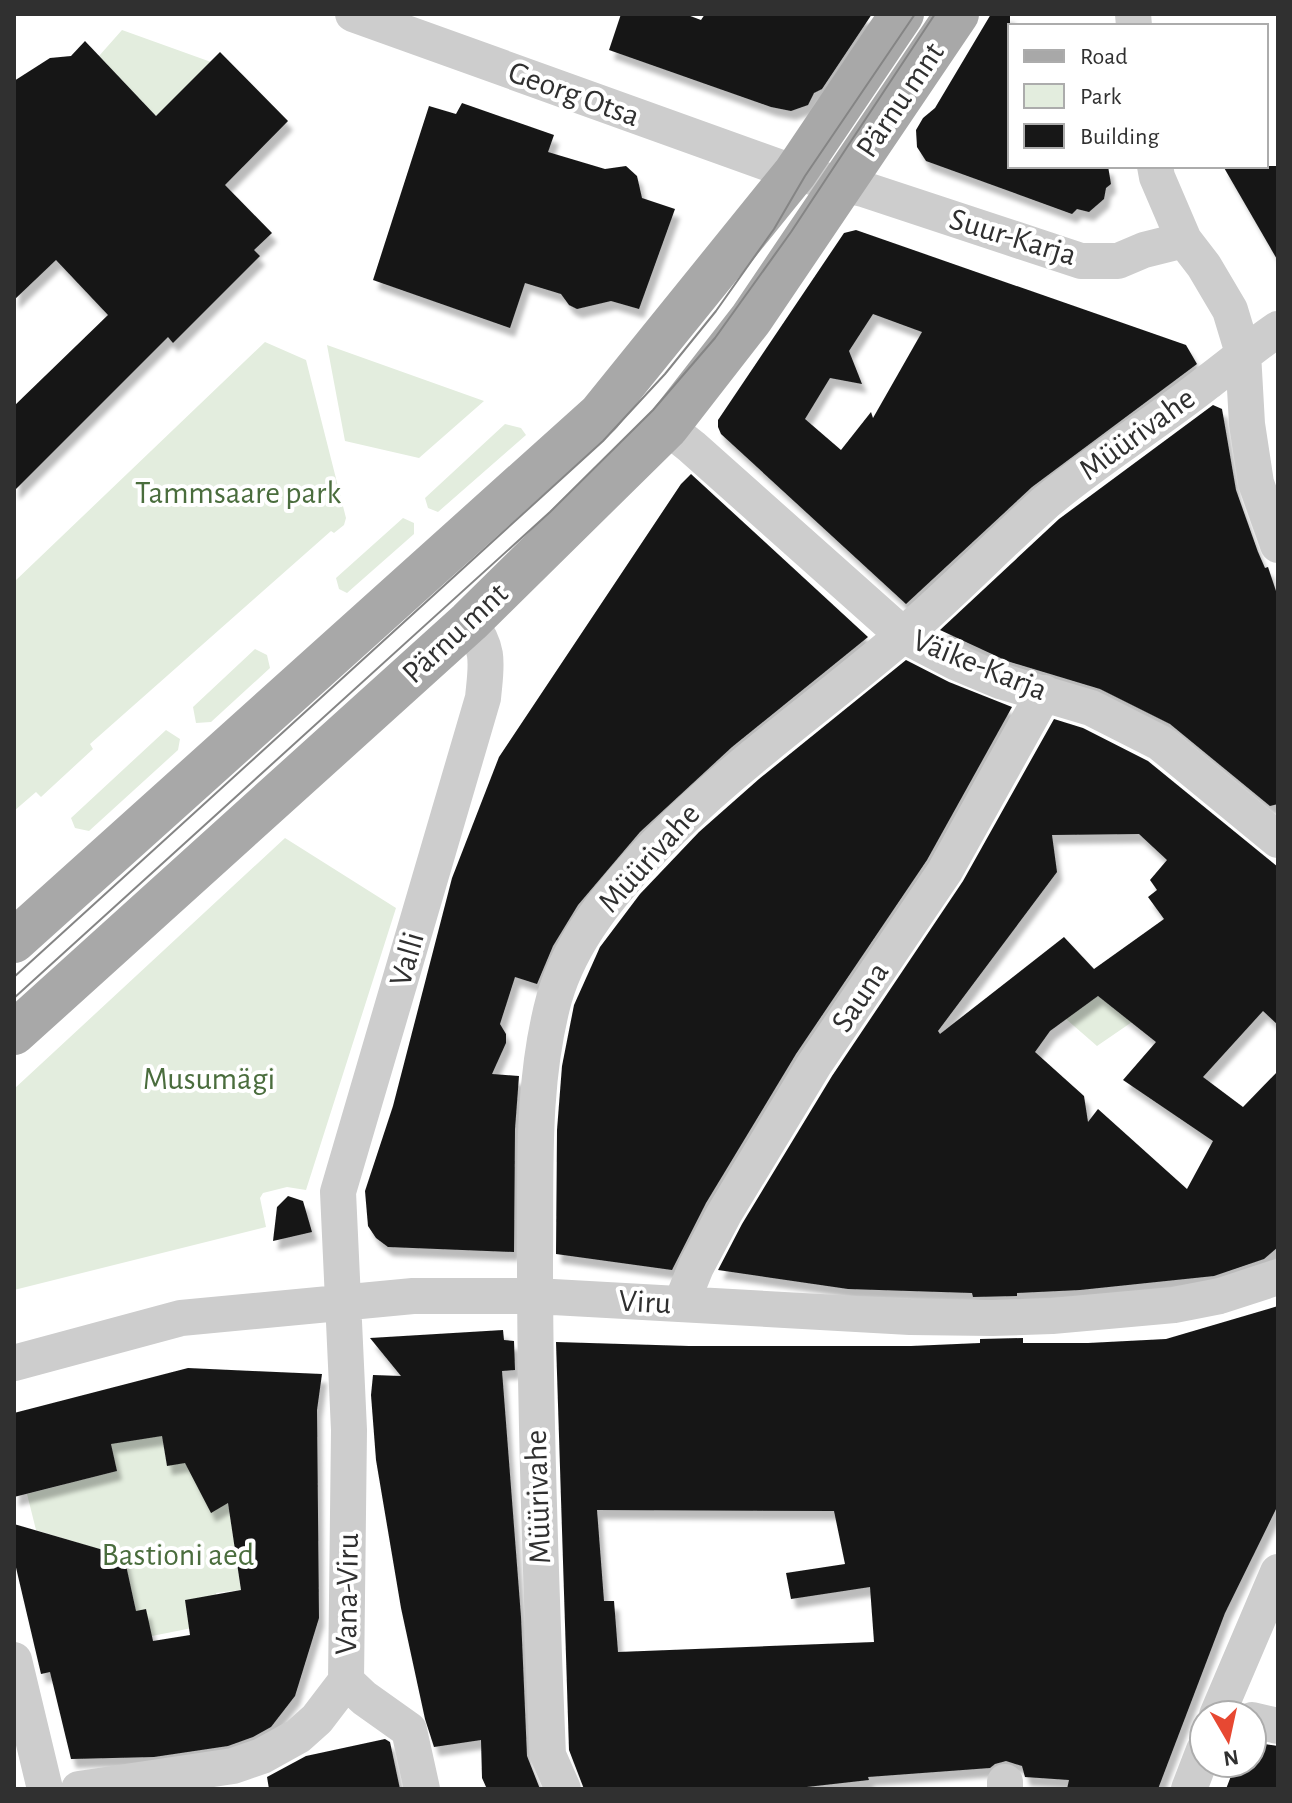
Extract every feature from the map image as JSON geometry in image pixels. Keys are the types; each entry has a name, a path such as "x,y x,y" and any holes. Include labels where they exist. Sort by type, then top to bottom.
{"main road":[{"name":"Pärnu mnt","path":"14,941 600,414 795,173 902,14"},
{"name":"Pärnu mnt","path":"14,1033 469,622 667,427 751,319 957,14"}],"street":[{"name":"Georg Otsa","path":"353,14 795,173"},
{"path":"1155,168 1184,240 1204,266 1230,310 1243,353 1247,424 1256,483 1278,545"},
{"name":"Pärnu mnt","path":"795,173 843,186"},
{"name":"Suur-Karja","path":"843,186 879,194 1081,261 1118,261 1144,250 1184,240"},
{"name":"Müürivahe","path":"563,1789 548,1755 536,1472 535,1166 539,1088 555,996 576,946 615,887 696,803 903,635 1046,503 1101,458 1278,329"},
{"path":"1243,353 1278,341"},
{"name":"Väike-Karja","path":"667,427 903,635 1000,681 1091,708 1160,743 1278,840"},
{"name":"Valli","path":"344,1303 338,1192 483,698 486,663 482,637 469,622"},
{"name":"Sauna","path":"681,1304 696,1267 724,1214 814,1065 945,871 1044,693"},
{"name":"Viru","path":"14,1363 181,1318 413,1296 535,1296 910,1317 1052,1316 1174,1305 1220,1296 1278,1277"},
{"name":"Vana-Viru","path":"79,1789 233,1766 262,1756 298,1736 317,1719 346,1681 349,1430 344,1303"},
{"path":"1236,1699 1278,1572"},
{"path":"14,1660 45,1789"},
{"path":"346,1681 409,1730 422,1789"}],"green space":[{"path":"122,30 211,62 156,116 99,56"},
{"name":"Tammsaare park","path":"265,342 306,360 346,518 344,525 334,533 331,531 90,744 93,749 41,797 36,792 14,811 14,582"},
{"path":"327,345 484,401 419,458 345,441"},
{"path":"505,424 521,428 526,435 438,512 428,508 425,498"},
{"path":"403,518 414,523 414,534 347,593 339,589 336,578"},
{"path":"255,649 267,655 270,668 211,722 196,723 193,707"},
{"path":"166,730 180,739 178,750 89,831 75,828 71,818"},
{"name":"Musumägi","path":"285,838 396,908 306,1190 287,1187 263,1193 260,1198 266,1227 14,1290 14,1089"},
{"path":"1098,996 1132,1022 1097,1046 1066,1019"},
{"name":"Bastioni aed","path":"109,1435 162,1436 167,1465 197,1461 211,1512 228,1503 241,1590 216,1593 217,1623 142,1638 124,1557 36,1530 27,1494 117,1471"}],"building":[{"path":"621,14 685,14 701,20 705,14 872,14 822,89 814,93 808,105 791,111 771,107 609,50"},
{"path":"991,14 1010,14 1008,168 1108,168 1111,184 1106,188 1104,199 1089,212 1077,209 1072,214 926,161 917,147 916,130 923,118 935,108"},
{"path":"85,41 156,116 220,52 288,121 225,185 272,233 254,250 260,256 173,343 168,337 14,491 14,406 108,315 56,260 14,300 14,81 50,58 71,56"},
{"path":"462,103 554,135 548,152 605,169 626,166 637,176 642,198 675,209 639,309 611,301 577,309 569,305 561,294 525,283 510,328 373,280 429,106 456,114"},
{"path":"1278,166 1278,261 1224,168"},
{"path":"856,230 1186,345 1197,364 1032,487 906,604 721,434 718,427 718,420 844,233","holes":["873,314 922,332 873,418 871,412 841,450 805,419 830,378 862,384 849,351"]},
{"path":"1213,405 1222,409 1236,490 1278,597 1278,804 1270,806 1170,724 1100,689 1007,661 940,630 1059,519"},
{"path":"691,474 868,637 732,747 640,832 578,905 553,946 537,984 515,977 500,1024 506,1034 506,1043 492,1074 519,1076 515,1129 514,1252 388,1247 376,1238 368,1226 365,1191 393,1106 452,878 499,757 681,484"},
{"path":"906,660 949,682 1012,707 927,860 796,1054 706,1203 672,1270 556,1254 557,1130 562,1066 574,1005 600,947 640,894 699,832 759,779"},
{"path":"1054,719 1083,728 1148,761 1278,867 1278,1025 1263,1011 1203,1077 1243,1107 1278,1071 1278,1247 1264,1259 1214,1276 1080,1290 1017,1293 1017,1296 973,1297 972,1293 848,1289 718,1270 742,1224 832,1076 963,881","holes":["1139,834 1167,860 1150,880 1157,890 1148,897 1164,919 1094,969 1064,937 940,1034 938,1031 1057,872 1052,835","1098,996 1156,1042 1123,1080 1213,1141 1187,1189 1098,1109 1088,1122 1084,1096 1035,1052 1050,1031"]},
{"path":"288,1196 303,1201 312,1232 273,1241 277,1207"},
{"path":"1278,1306 1278,1505 1225,1613 1192,1699 1188,1699 1188,1710 1158,1789 1067,1789 1069,1780 1025,1777 1022,1766 1006,1761 990,1768 868,1777 869,1780 789,1789 584,1789 569,1750 556,1342 689,1346 911,1346 1023,1338 1023,1343 1166,1339","holes":["597,1510 834,1511 845,1564 786,1573 791,1599 870,1587 874,1642 618,1652 614,1601 604,1601"]},
{"path":"503,1330 504,1340 514,1341 515,1370 502,1371 521,1617 527,1756 540,1789 487,1789 482,1778 481,1740 434,1747 401,1608 376,1460 371,1395 373,1375 401,1376 370,1338"},
{"path":"188,1368 322,1374 317,1410 319,1618 295,1696 271,1727 228,1746 154,1757 71,1759 50,1672 41,1674 14,1559 14,1524 124,1556 136,1611 146,1609 153,1641 190,1635 185,1600 241,1590 228,1503 211,1513 185,1463 167,1466 162,1436 111,1444 117,1471 14,1497 14,1413"},
{"path":"385,1739 390,1742 400,1789 269,1789 267,1777 306,1756"},
{"path":"1268,1744 1278,1746 1278,1789 1226,1789 1230,1779 1268,1779"}],"tram line":[{"path":"14,977 603,441 665,374 716,311 774,229 805,176 915,14"},
{"path":"14,998 550,512 653,410 715,338 791,232 935,14"}]}
